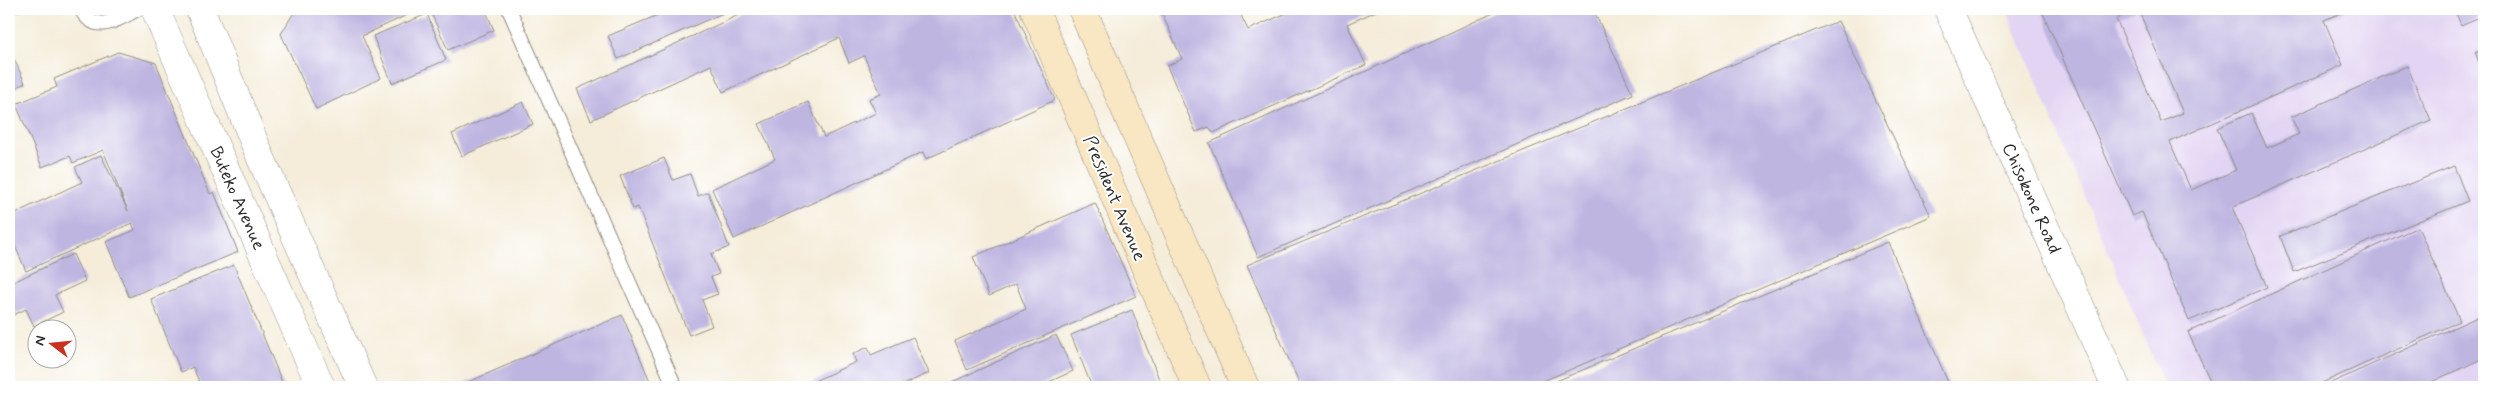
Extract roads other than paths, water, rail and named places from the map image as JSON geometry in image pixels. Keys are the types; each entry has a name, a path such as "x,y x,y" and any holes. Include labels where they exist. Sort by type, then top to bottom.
{"main road":[{"name":"President Avenue","path":"1034,9 1196,387"},
{"path":"1082,9 1245,387"}],"street":[{"name":"Buteko Avenue","path":"155,9 321,387"},
{"path":"200,9 264,164 363,387"},
{"name":"Chisokone Road","path":"1948,9 2116,387"}],"lane":[{"path":"81,9 88,20 98,24 110,22 138,9"},
{"path":"510,9 675,387"}]}
